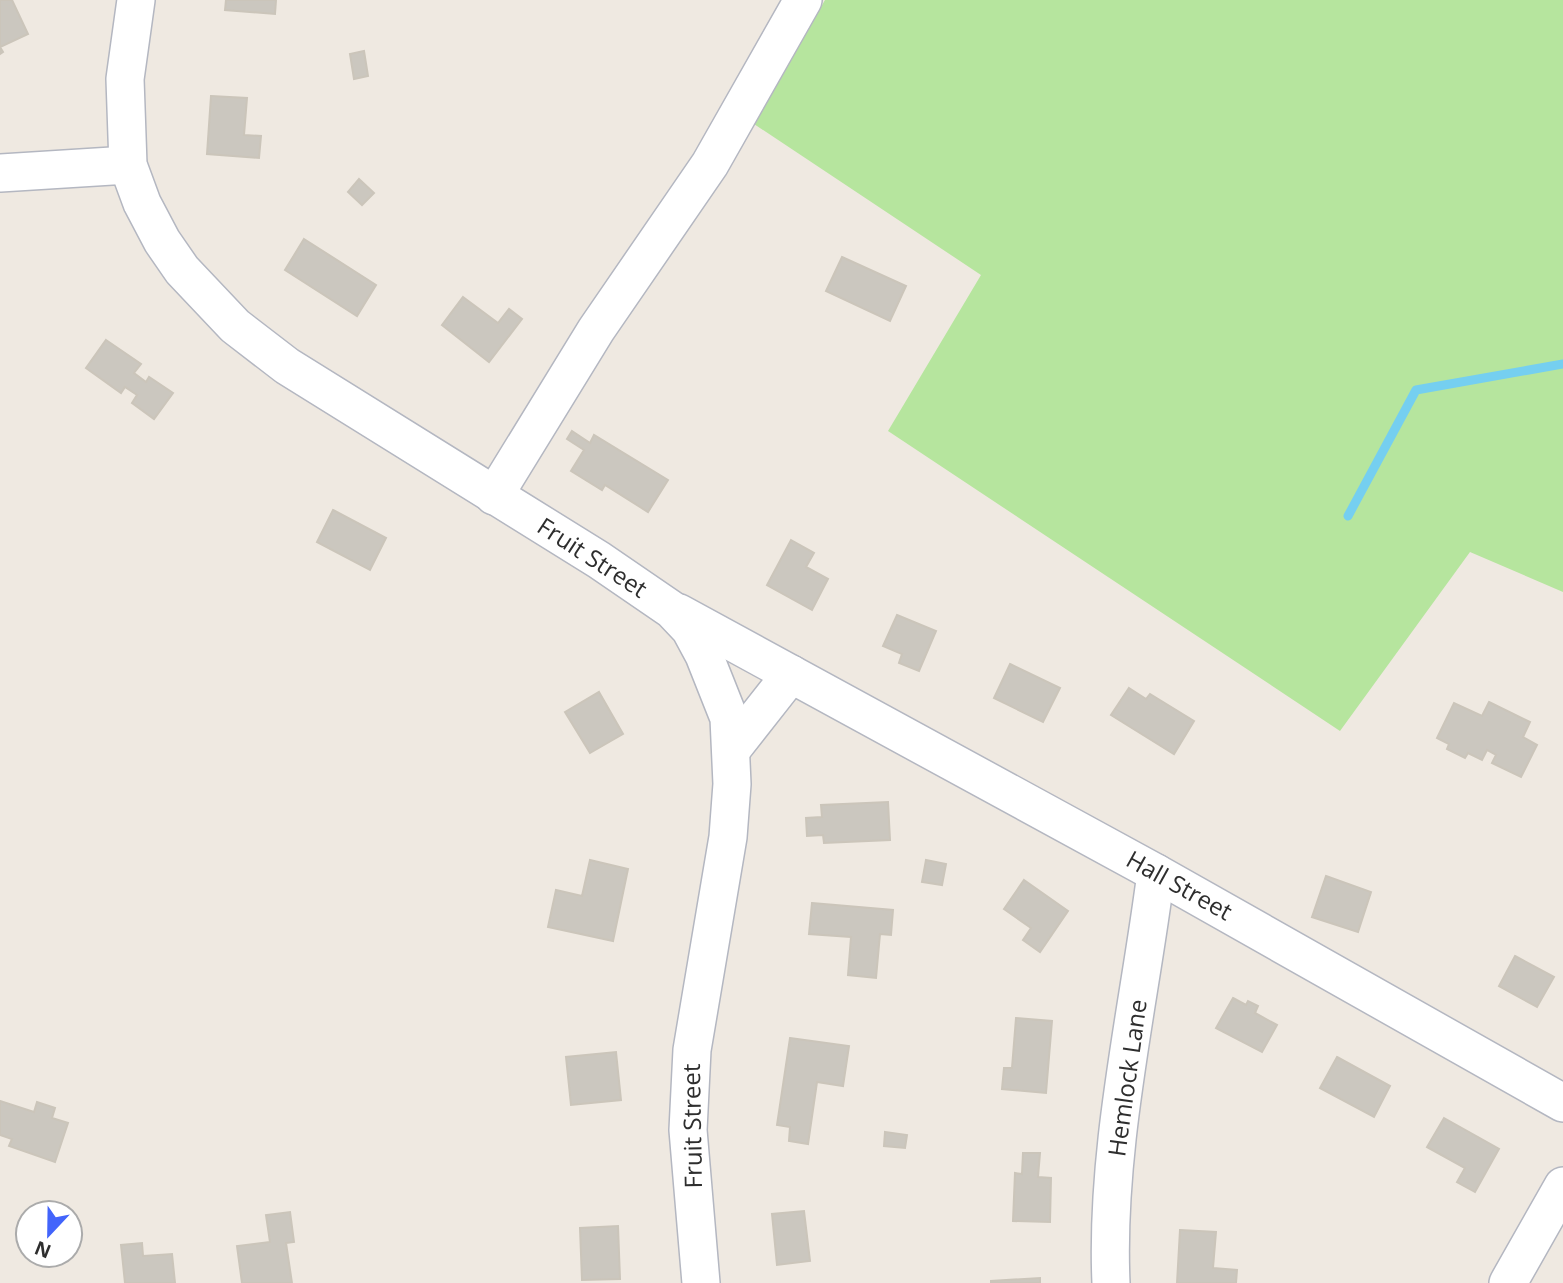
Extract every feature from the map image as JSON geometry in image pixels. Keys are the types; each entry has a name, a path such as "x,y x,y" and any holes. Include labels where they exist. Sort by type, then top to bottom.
{"street":[{"name":"Fruit Street","path":"136,0 125,79 128,165 142,203 162,241 182,270 235,326 287,366 599,560 672,610 690,629 704,655 729,718 732,784 728,837 692,1050 688,1130 701,1283"},
{"path":"494,496 596,330 710,164 803,0"},
{"path":"0,173 128,165"},
{"name":"Hall Street","path":"672,610 1156,873 1563,1103"},
{"path":"732,749 791,674"},
{"name":"Hemlock Lane","path":"1111,1283 1109,1240 1118,1146 1156,873"},
{"path":"1508,1283 1563,1186"}],"green space":[{"path":"825,0 1563,0 1563,592 1470,552 1340,731 888,431 981,275 754,124"}],"building":[{"path":"0,0 12,0 28,34 0,47"},
{"path":"226,0 276,0 275,14 225,10"},
{"path":"364,51 368,76 354,79 350,54"},
{"path":"211,96 247,98 244,135 261,136 259,158 207,154"},
{"path":"359,179 374,193 362,205 348,192"},
{"path":"304,239 376,285 357,316 285,270"},
{"path":"842,257 906,286 890,321 826,291"},
{"path":"463,297 498,323 509,309 522,319 489,362 442,325"},
{"path":"106,340 141,364 134,373 146,382 149,377 173,393 154,419 132,403 137,395 125,387 121,393 86,368"},
{"path":"572,431 590,443 594,435 668,480 648,512 605,485 602,490 571,471 584,450 567,439"},
{"path":"333,510 386,538 370,570 317,542"},
{"path":"791,540 814,553 806,567 828,579 812,610 767,585"},
{"path":"897,615 936,631 919,671 899,663 902,654 883,646"},
{"path":"1010,664 1060,688 1043,722 994,698"},
{"path":"1129,688 1146,699 1150,694 1194,721 1174,754 1111,715"},
{"path":"599,692 623,734 590,753 565,712"},
{"path":"1489,702 1530,722 1523,737 1537,745 1521,777 1492,763 1496,755 1487,750 1482,760 1468,753 1465,758 1447,749 1449,744 1437,738 1454,703 1482,716"},
{"path":"888,802 890,840 824,843 823,835 807,836 806,818 822,817 821,805"},
{"path":"590,860 628,869 613,941 548,927 556,890 582,896"},
{"path":"926,860 946,864 942,885 922,882"},
{"path":"1326,876 1371,892 1358,932 1312,917"},
{"path":"1024,880 1068,911 1040,952 1023,940 1031,928 1004,909"},
{"path":"812,903 893,910 891,935 880,934 876,978 848,975 851,937 809,934"},
{"path":"1515,956 1554,977 1537,1007 1499,986"},
{"path":"1233,998 1246,1005 1248,1001 1258,1006 1255,1013 1277,1025 1262,1052 1216,1028"},
{"path":"1016,1018 1052,1021 1046,1093 1002,1089 1004,1068 1012,1068"},
{"path":"790,1038 849,1046 843,1086 817,1082 808,1144 789,1141 790,1127 777,1125"},
{"path":"616,1052 621,1100 571,1105 566,1057"},
{"path":"1337,1057 1390,1086 1374,1117 1320,1088"},
{"path":"0,1101 34,1112 37,1102 55,1108 52,1118 68,1123 55,1162 9,1146 12,1139 0,1135"},
{"path":"1444,1118 1499,1149 1475,1192 1457,1182 1465,1168 1427,1147"},
{"path":"885,1132 907,1135 905,1148 884,1146"},
{"path":"1023,1153 1040,1153 1038,1177 1051,1178 1050,1222 1013,1221 1015,1173 1022,1174"},
{"path":"804,1211 810,1261 777,1265 772,1214"},
{"path":"290,1212 294,1242 286,1243 292,1283 242,1283 237,1246 270,1242 266,1215"},
{"path":"618,1226 620,1279 582,1280 580,1228"},
{"path":"1180,1230 1216,1232 1213,1268 1237,1270 1236,1283 1177,1283"},
{"path":"142,1243 143,1256 172,1254 175,1283 125,1283 121,1245"},
{"path":"1040,1278 1040,1283 991,1283 991,1281"}],"waterway":[{"path":"1348,516 1416,390 1563,364"}]}
